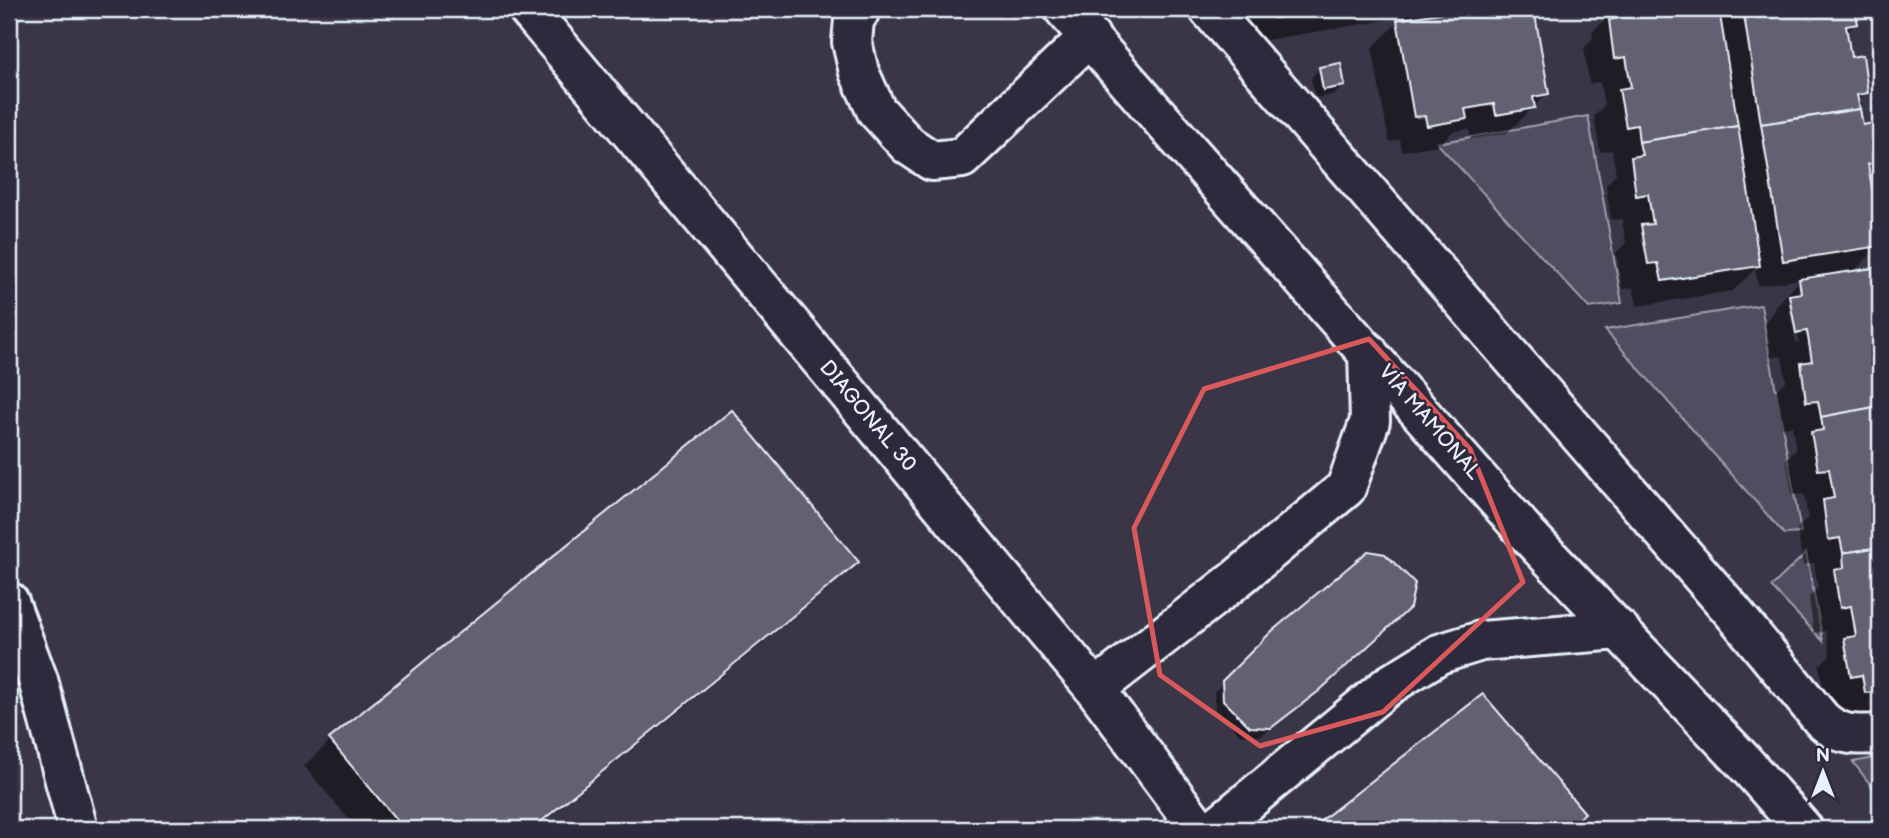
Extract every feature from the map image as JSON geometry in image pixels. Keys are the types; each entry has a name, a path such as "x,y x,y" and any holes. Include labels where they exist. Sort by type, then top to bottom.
{"street":[{"name":"DIAGONAL 30","path":"528,9 1095,689 1199,829"},
{"path":"861,9 854,20 852,42 859,72 876,110 908,145 932,161 962,158 1077,22"},
{"path":"1209,9 1733,612 1822,720 1834,731 1856,735 1880,734"},
{"name":"VÍA MAMONAL","path":"1077,22 1528,535 1744,762 1803,829"},
{"path":"1095,689 1234,581 1346,488 1370,421 1368,352"},
{"path":"9,602 38,680 78,829"},
{"path":"1214,829 1389,685 1439,654 1481,641 1620,630"}],"highlighted area":[{"path":"1369,339 1470,449 1523,582 1383,712 1260,746 1160,675 1134,528 1204,389"}],"shaded area":[{"path":"1588,116 1622,303 1589,308 1437,143"},
{"path":"1761,305 1801,533 1784,534 1605,330"},
{"path":"1806,553 1823,641 1771,587"},
{"path":"1880,757 1880,797 1853,762"}],"building":[{"path":"1272,9 1329,9 1274,18"},
{"path":"1463,9 1534,9 1549,94 1533,97 1535,108 1496,115 1494,104 1465,109 1467,119 1427,126 1425,116 1414,117 1397,20"},
{"path":"1618,9 1719,9 1738,126 1639,142 1637,125 1626,127 1619,89 1631,87 1626,57 1614,59 1609,20 1620,18"},
{"path":"1743,9 1855,9 1858,24 1846,26 1851,57 1863,55 1868,93 1857,95 1860,109 1761,124"},
{"path":"1341,63 1345,86 1323,90 1319,67"},
{"path":"1860,109 1863,125 1873,123 1880,162 1868,164 1873,194 1880,192 1880,246 1783,261 1761,124"},
{"path":"1738,126 1760,266 1662,281 1658,263 1648,264 1641,225 1653,224 1648,194 1636,196 1631,157 1642,155 1639,142"},
{"path":"1880,267 1880,406 1821,417 1818,401 1806,402 1801,363 1812,361 1807,331 1796,333 1789,295 1801,293 1799,279"},
{"path":"1880,406 1880,547 1843,553 1840,538 1828,540 1823,500 1834,498 1829,469 1818,470 1811,432 1823,430 1821,417"},
{"path":"732,410 859,562 532,829 404,829 329,739"},
{"path":"1880,547 1880,691 1865,693 1862,675 1851,677 1844,638 1856,636 1851,606 1840,608 1834,570 1844,568 1843,553"},
{"path":"1368,551 1385,554 1415,583 1410,608 1319,691 1271,728 1250,727 1223,700 1222,681 1272,631"},
{"path":"1483,694 1585,813 1566,829 1323,829 1318,823"}]}
